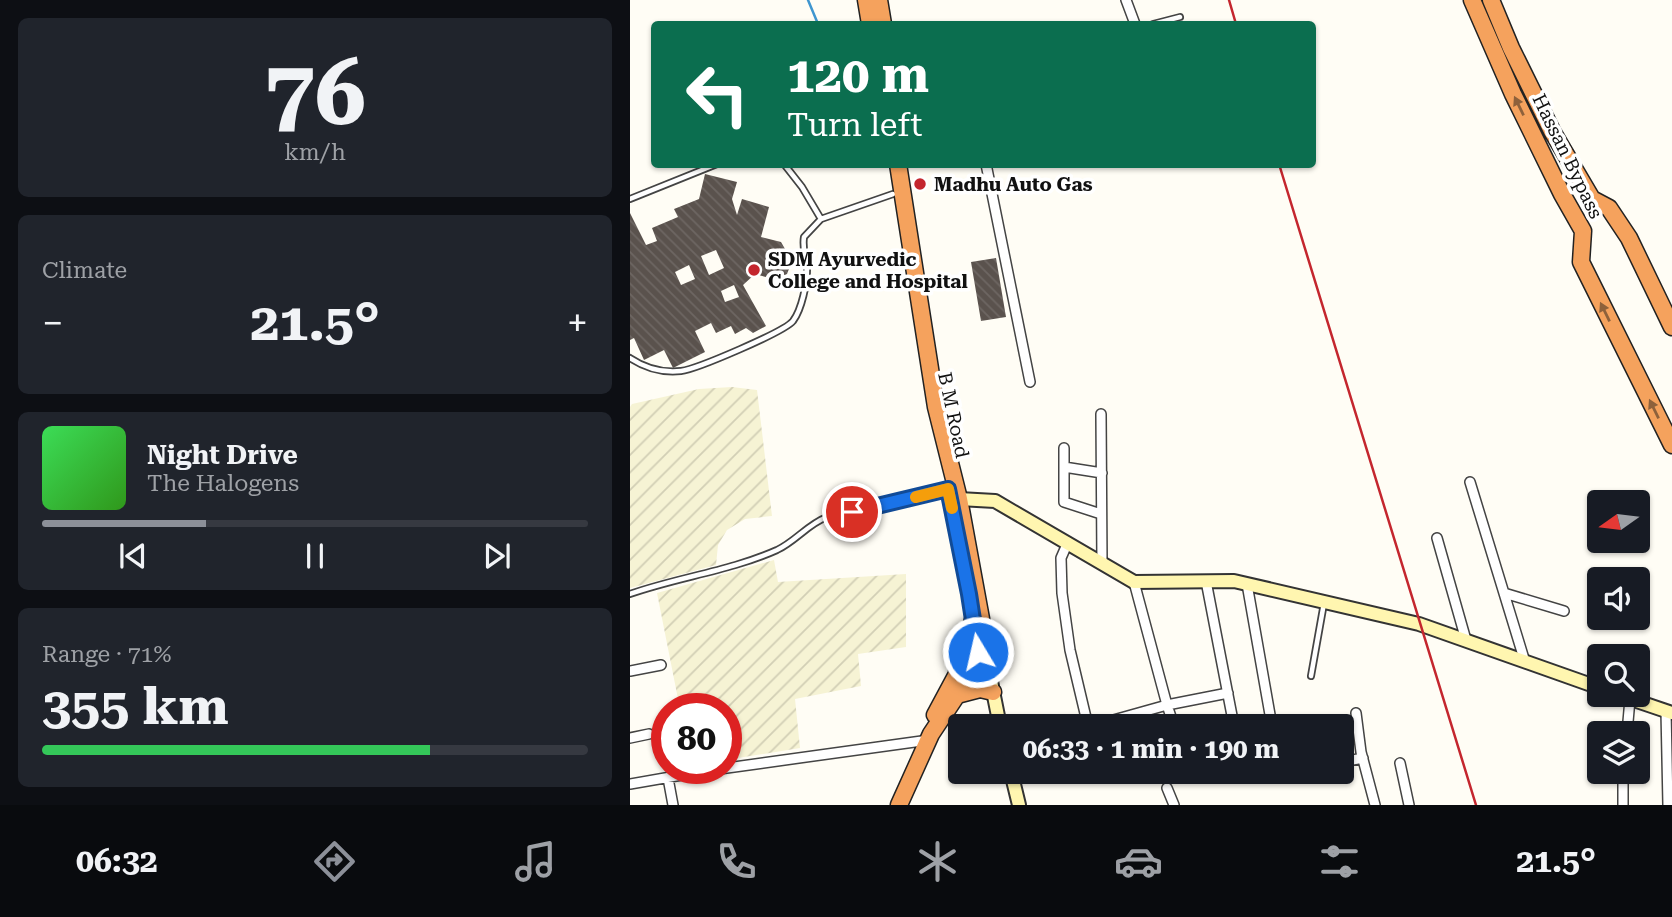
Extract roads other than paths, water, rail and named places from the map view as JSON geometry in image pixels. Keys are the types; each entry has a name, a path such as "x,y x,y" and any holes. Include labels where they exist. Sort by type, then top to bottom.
{"highway":[{"path":"866,0 870,21"},
{"path":"879,0 882,21"},
{"name":"Hassan Bypass","path":"1472,0 1513,94 1583,231 1581,262 1672,445"},
{"name":"Hassan Bypass","path":"1492,0 1511,48 1552,131 1592,199 1609,208 1629,238 1672,327"},
{"name":"B M Road","path":"889,168 927,397 953,494 973,620 985,658"},
{"name":"B M Road","path":"899,168 936,407 985,658"},
{"path":"930,737 932,724 957,674 973,620"},
{"path":"957,674 985,658"},
{"path":"899,805 930,737 985,658"},
{"path":"957,695 980,689 993,692"}],"main road":[{"path":"953,494 995,502 1134,582 1234,581 1419,624 1587,683"},
{"name":"B M Road","path":"985,658 998,714"},
{"path":"1650,706 1669,712"},
{"path":"1014,784 1018,805"}],"street":[{"path":"1128,0 1134,21"},
{"path":"987,168 1030,382"},
{"path":"1101,414 1102,563"},
{"path":"1064,448 1064,502 1101,514"},
{"path":"1063,467 1102,473"},
{"path":"1469,482 1525,662"},
{"path":"1437,538 1466,640"},
{"path":"1068,542 1061,558 1062,593 1070,650 1087,714"},
{"path":"1206,581 1232,714"},
{"path":"1134,582 1170,714"},
{"path":"1247,584 1270,714"},
{"path":"1504,593 1564,611"},
{"path":"630,671 661,665"},
{"path":"1134,714 1228,693"},
{"path":"1668,805 1669,712"},
{"path":"1356,713 1363,758 1375,805"},
{"path":"630,737 649,734"},
{"path":"742,766 930,737"},
{"path":"1354,760 1363,758"},
{"path":"1400,763 1409,805"},
{"path":"630,784 651,781"},
{"path":"669,784 673,805"},
{"path":"1623,784 1623,805"},
{"path":"1167,788 1174,805"}],"lane":[{"path":"1165,21 1180,17"},
{"path":"630,200 708,168"},
{"path":"787,168 821,219"},
{"path":"630,358 642,366 682,371 758,341 791,323 801,302 807,272 804,237 821,219 892,194"},
{"path":"630,594 757,558 780,549 813,523 827,517 953,494"},
{"path":"1311,676 1324,602"}],"waterway":[{"path":"808,0 817,21"}],"railway":[{"path":"1229,0 1235,21"},
{"path":"1280,168 1476,805"}],"place":[{"name":"Madhu Auto Gas","path":"920,184"},
{"name":"SDM Ayurvedic College and Hospital","path":"754,270"}]}
